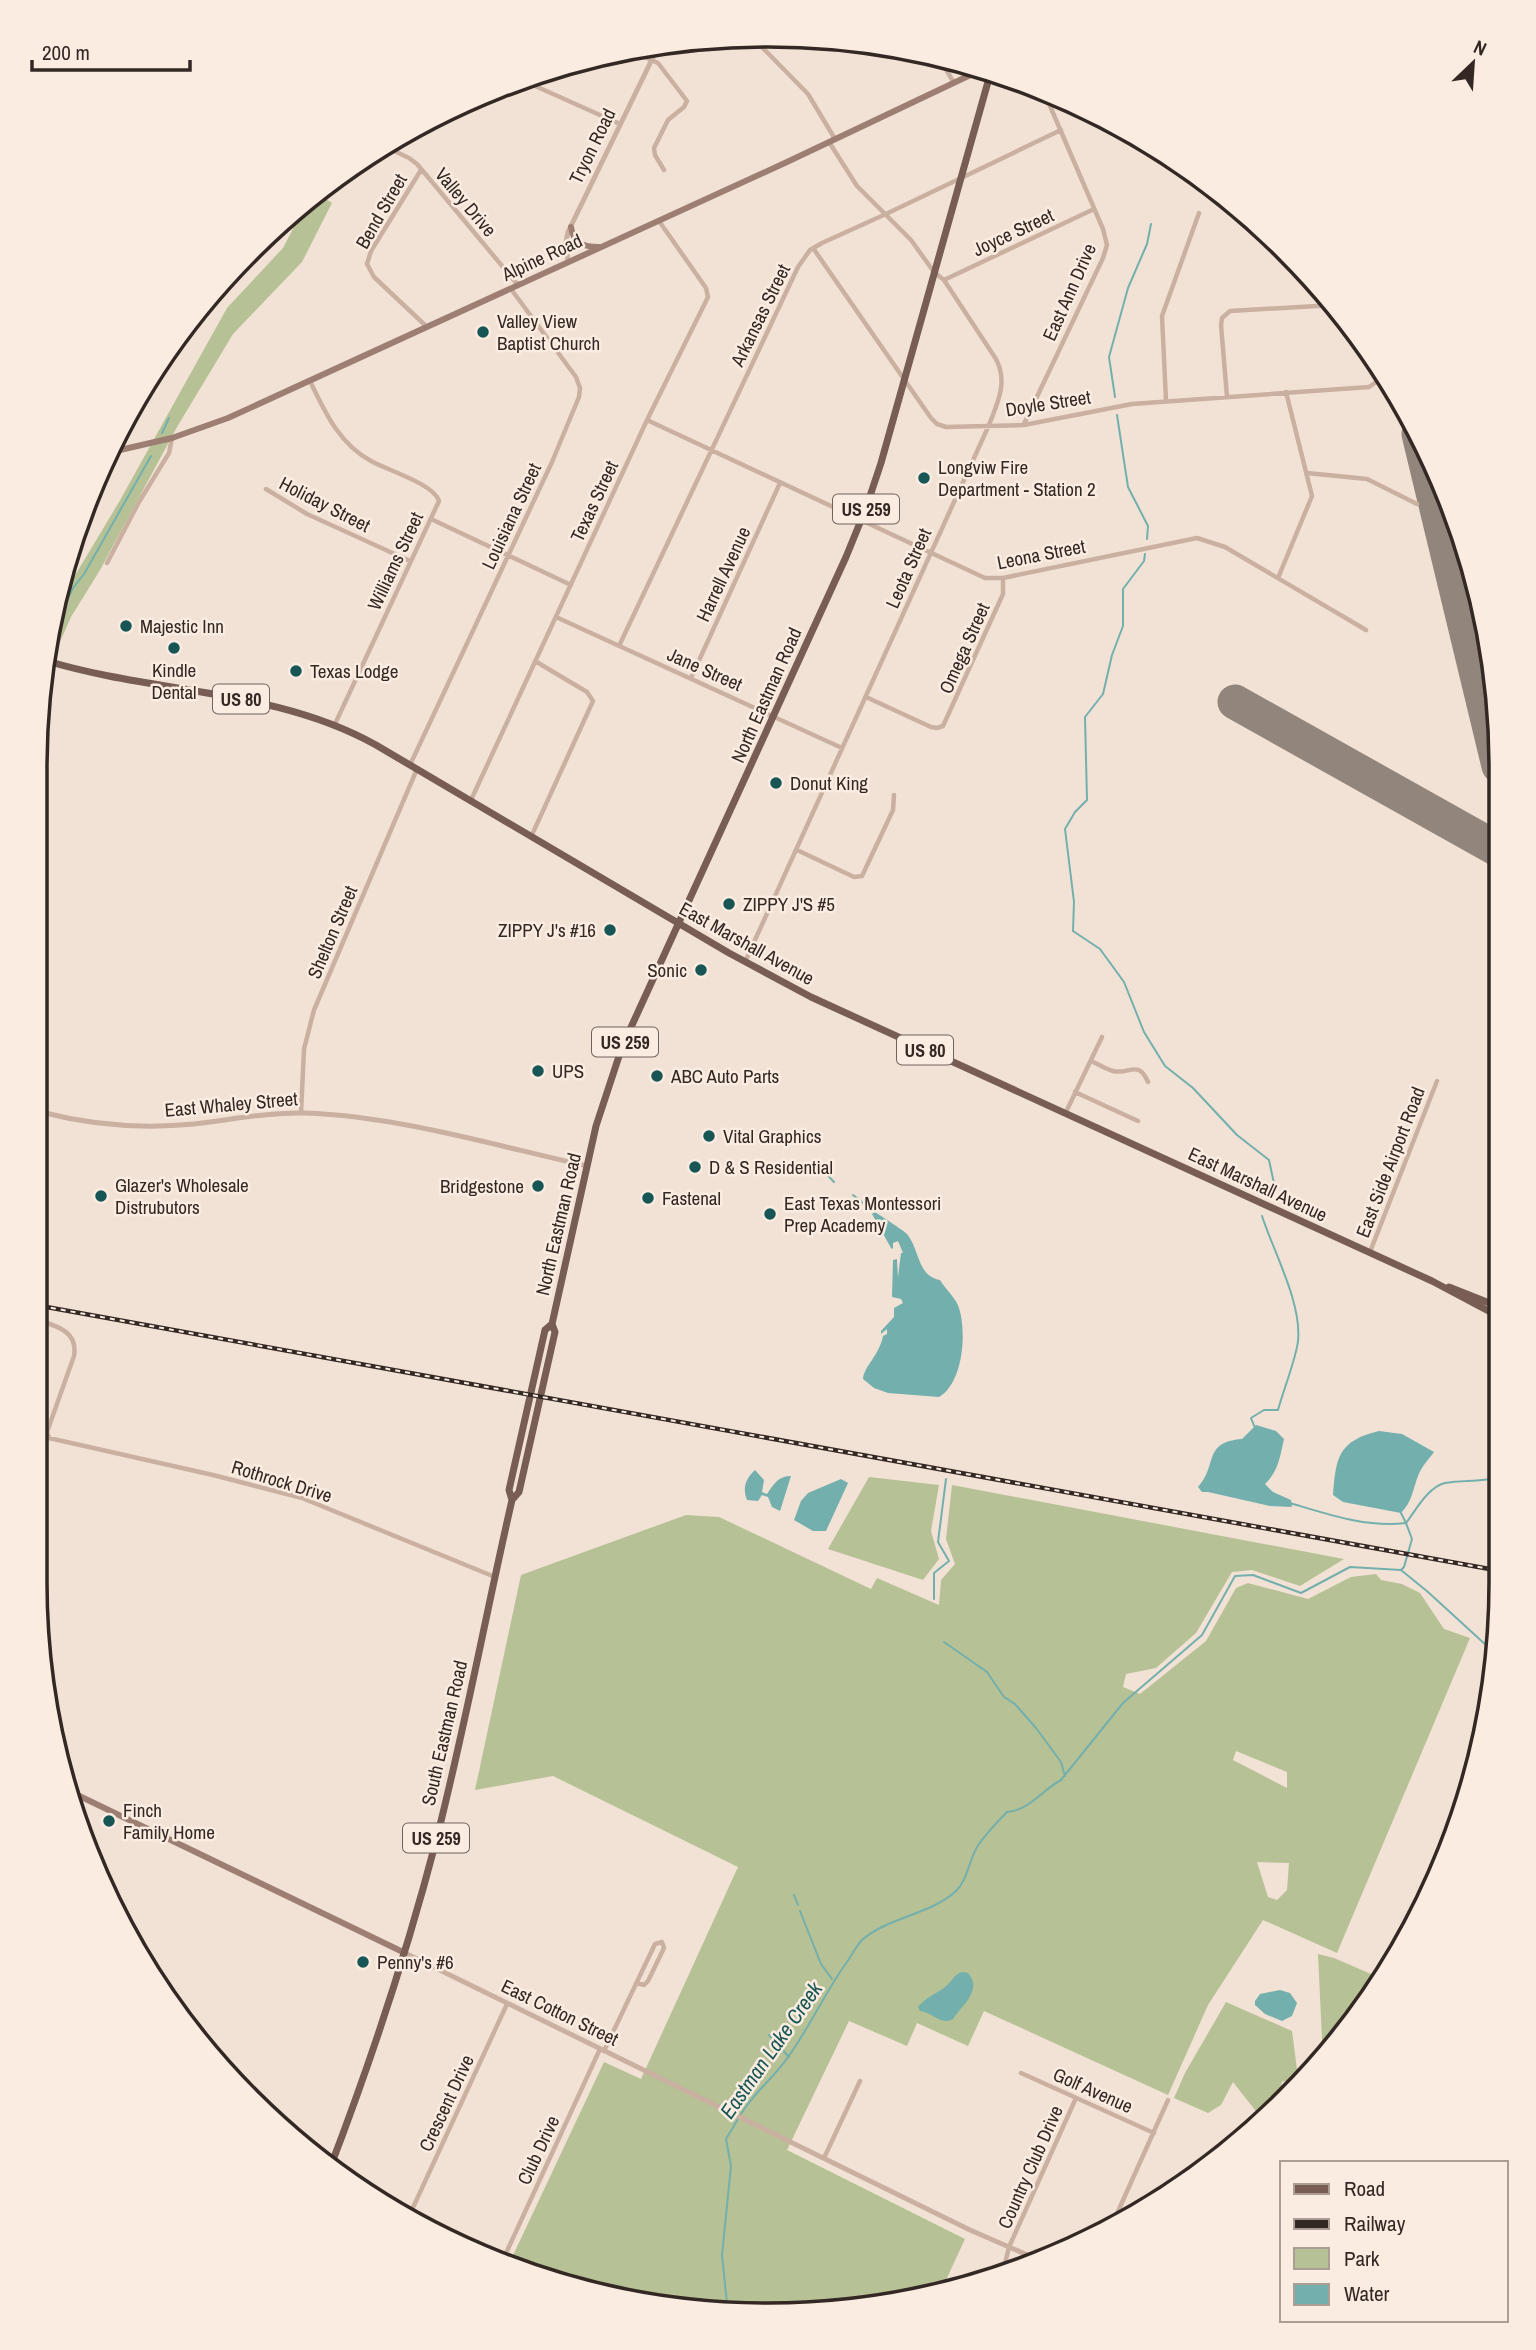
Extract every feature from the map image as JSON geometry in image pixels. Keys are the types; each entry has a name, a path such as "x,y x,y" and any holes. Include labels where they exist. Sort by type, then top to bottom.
{"main road":[{"name":"Alpine Road","path":"122,450 172,438 220,422 968,76"},
{"name":"North Eastman Road","path":"541,1393 555,1332 552,1324 587,1166 601,1109 617,1061 861,520 877,477 988,82"},
{"path":"571,227 577,242 590,247 601,247"},
{"name":"East Marshall Avenue","path":"55,663 103,676 271,704 335,724 414,767 745,962 879,1029 1432,1281 1489,1303"},
{"name":"East Marshall Avenue","path":"1432,1281 1489,1311"},
{"name":"North Eastman Road","path":"531,1391 545,1330 552,1324"},
{"name":"South Eastman Road","path":"512,1500 509,1490 531,1391"},
{"name":"South Eastman Road","path":"334,2157 361,2087 405,1953 442,1817 512,1500 519,1492 541,1393"},
{"name":"East Cotton Street","path":"81,1797 405,1953"}],"street":[{"name":"Leota Street","path":"745,962 989,425 1002,387 1001,368 944,280 934,272 916,246 857,186 808,94 762,47"},
{"name":"Tryon Road","path":"568,262 566,242 571,227 654,56"},
{"path":"647,58 661,67 687,101 684,107 668,120 654,148 664,170"},
{"path":"946,70 954,83"},
{"path":"537,86 620,124"},
{"name":"East Ann Drive","path":"1024,425 1106,250 1105,236 1050,105"},
{"path":"813,248 1061,130"},
{"name":"Valley Drive","path":"396,152 409,158 421,170 514,287"},
{"name":"Bend Street","path":"421,170 391,223 373,248 368,264 374,277 427,327"},
{"name":"Joyce Street","path":"944,280 1094,209"},
{"path":"1166,401 1162,316 1199,213"},
{"name":"Texas Street","path":"470,801 708,295 706,288 659,221"},
{"name":"Doyle Street","path":"813,248 937,424 950,428 1024,425 1117,406 1369,387 1376,383"},
{"name":"Arkansas Street","path":"619,646 798,267 813,248"},
{"name":"Louisiana Street","path":"414,767 562,439 580,391 576,377 514,287"},
{"path":"1227,397 1221,326 1225,314 1321,306"},
{"name":"Williams Street","path":"310,381 332,424 352,448 373,462 436,493 439,501 335,724"},
{"path":"1278,578 1312,493 1286,392"},
{"name":"Leona Street","path":"647,420 982,577 1003,578 1194,538 1225,547 1366,630"},
{"path":"107,563 169,453 172,438"},
{"path":"1307,473 1367,479 1417,504"},
{"name":"Harrell Avenue","path":"691,678 780,482"},
{"name":"Holiday Street","path":"266,489 307,513 410,561"},
{"path":"431,519 571,585"},
{"name":"Omega Street","path":"866,697 931,727 942,727 949,717 1003,594 1003,578"},
{"name":"Jane Street","path":"556,618 842,748"},
{"path":"531,837 592,708 592,697 535,661"},
{"name":"Shelton Street","path":"301,1113 304,1049 314,1010 414,767"},
{"path":"797,850 860,877 866,871 894,807 894,795"},
{"path":"1065,1114 1102,1037"},
{"path":"1091,1061 1113,1071 1137,1069 1145,1074 1148,1082"},
{"name":"East Side Airport Road","path":"1370,1253 1437,1081"},
{"path":"1075,1092 1138,1121"},
{"name":"East Whaley Street","path":"47,1113 97,1123 153,1126 301,1113 334,1115 383,1122 587,1166"},
{"name":"Rothrock Drive","path":"47,1324 67,1332 73,1338 75,1346 74,1356 47,1432"},
{"name":"Rothrock Drive","path":"47,1435 52,1439 302,1498 495,1577"},
{"name":"Club Drive","path":"506,2253 602,2050 655,1944 662,1941 664,1948 648,1981 644,1985 636,1983"},
{"name":"East Cotton Street","path":"405,1953 1027,2254"},
{"name":"Crescent Drive","path":"413,2208 507,2004"},
{"name":"Golf Avenue","path":"1021,2073 1154,2133"},
{"path":"824,2158 860,2081"},
{"name":"Country Club Drive","path":"1005,2262 1009,2247 1076,2098"},
{"path":"1118,2211 1168,2100"}],"green space":[{"path":"326,198 332,203 302,262 233,334 177,427 100,570 71,617 58,647 72,580 227,308 283,248 296,224"},
{"path":"869,1477 939,1485 931,1531 939,1559 923,1580 828,1549"},
{"path":"952,1485 1344,1559 1300,1586 1252,1570 1232,1572 1196,1633 1156,1668 1126,1674 1123,1687 1140,1694 1206,1641 1236,1588 1248,1583 1308,1599 1351,1577 1376,1574 1381,1580 1402,1584 1420,1593 1444,1629 1470,1638 1337,1953 1263,1920 1208,2005 1168,2095 984,2011 968,2046 917,2023 907,2046 849,2021 787,2150 965,2239 946,2280 862,2297 768,2303 721,2301 627,2289 581,2278 513,2256 604,2062 641,2079 738,1867 553,1776 475,1790 521,1575 686,1515 719,1517 871,1589 877,1578 939,1605 941,1580 955,1564 946,1539","holes":["1236,1751 1287,1772 1287,1788 1233,1760","1257,1862 1289,1863 1287,1890 1277,1900 1268,1897"]},
{"path":"1318,1954 1372,1974 1322,2042"},
{"path":"1226,2002 1292,2031 1297,2071 1289,2080 1282,2082 1279,2091 1256,2112 1233,2082 1221,2105 1208,2113 1174,2098 1185,2073"}],"water":[{"path":"875,1212 907,1234 923,1268 933,1278 940,1280 959,1308 963,1330 961,1357 953,1381 939,1397 888,1393 874,1388 863,1379 883,1336 887,1334 887,1329 881,1334 881,1331 894,1317 894,1308 903,1303 901,1299 892,1297 893,1260 897,1259 898,1277 903,1253 898,1241 893,1243 893,1249 891,1248 872,1214"},
{"path":"1256,1425 1276,1431 1284,1439 1276,1469 1265,1484 1273,1492 1291,1500 1292,1507 1270,1506 1202,1492 1198,1487 1216,1450 1229,1441 1242,1439"},
{"path":"1379,1431 1402,1434 1434,1452 1421,1469 1410,1500 1401,1513 1343,1502 1333,1495 1336,1470 1342,1452 1355,1440"},
{"path":"755,1470 764,1480 762,1492 767,1494 780,1479 791,1476 780,1511 772,1507 768,1497 762,1495 758,1501 747,1500 746,1484"},
{"path":"841,1479 848,1483 826,1531 813,1531 794,1520 801,1501 808,1493"},
{"path":"962,1972 968,1973 972,1979 972,1991 953,2019 944,2021 920,2011 918,2007 921,2004"},
{"path":"1280,1990 1290,1993 1297,2003 1292,2016 1282,2021 1265,2014 1255,2005 1260,1994"}],"waterway":[{"name":"Eastman Lake Creek","path":"1115,397 1109,357 1128,288 1147,244 1151,224"},
{"name":"Eastman Lake Creek","path":"1117,415 1128,487 1148,526 1147,539"},
{"path":"162,433 169,418"},
{"path":"68,598 151,456"},
{"name":"Eastman Lake Creek","path":"1145,554 1144,561 1123,589 1123,626 1112,655 1103,694 1085,717 1087,800 1075,812 1065,829 1074,902 1073,931 1100,949 1124,982 1144,1032 1165,1066 1193,1088 1237,1135 1269,1160 1275,1188 1272,1195"},
{"path":"817,1164 834,1182"},
{"path":"853,1195 868,1207"},
{"name":"Eastman Lake Creek","path":"1255,1428 1251,1418 1264,1410 1278,1410 1298,1341 1292,1295 1262,1216"},
{"path":"934,1599 934,1573 949,1561 938,1542 946,1479"},
{"path":"1401,1513 1406,1523 1428,1494 1439,1485 1489,1479"},
{"name":"Eastman Lake Creek","path":"741,2114 788,2057 862,1940 884,1926 934,1906 956,1891 976,1850 992,1828 1007,1812 1029,1804 1061,1780 1123,1703 1202,1635 1235,1576 1253,1575 1301,1593 1350,1567 1401,1570 1404,1567 1412,1539 1406,1523 1362,1522 1290,1503"},
{"path":"1401,1570 1486,1645"},
{"path":"944,1642 987,1672 1004,1697 1015,1704 1036,1728 1061,1762 1065,1776"},
{"path":"794,1895 798,1905"},
{"path":"800,1911 821,1964 832,1979"},
{"path":"769,2035 789,2057"},
{"name":"Eastman Lake Creek","path":"727,2301 722,2255 731,2166 726,2139 738,2119"}],"runway":[{"path":"1432,487 1486,714"},
{"path":"1235,702 1489,844"}],"railway":[{"path":"47,1307 1489,1569"}],"place":[{"name":"Valley View Baptist Church","path":"483,332"},
{"name":"Longviw Fire Department - Station 2","path":"924,478"},
{"name":"Majestic Inn","path":"126,626"},
{"name":"Kindle Dental","path":"174,648"},
{"name":"Texas Lodge","path":"296,671"},
{"name":"Donut King","path":"776,783"},
{"name":"ZIPPY J'S #5","path":"729,904"},
{"name":"ZIPPY J's #16","path":"610,930"},
{"name":"Sonic","path":"701,970"},
{"name":"UPS","path":"538,1071"},
{"name":"ABC Auto Parts","path":"657,1076"},
{"name":"Vital Graphics","path":"709,1136"},
{"name":"D & S Residential","path":"695,1167"},
{"name":"Bridgestone","path":"538,1186"},
{"name":"Glazer's Wholesale Distrubutors","path":"101,1196"},
{"name":"Fastenal","path":"648,1198"},
{"name":"East Texas Montessori Prep Academy","path":"770,1214"},
{"name":"Finch Family Home","path":"109,1821"},
{"name":"Penny's #6","path":"363,1962"}]}
